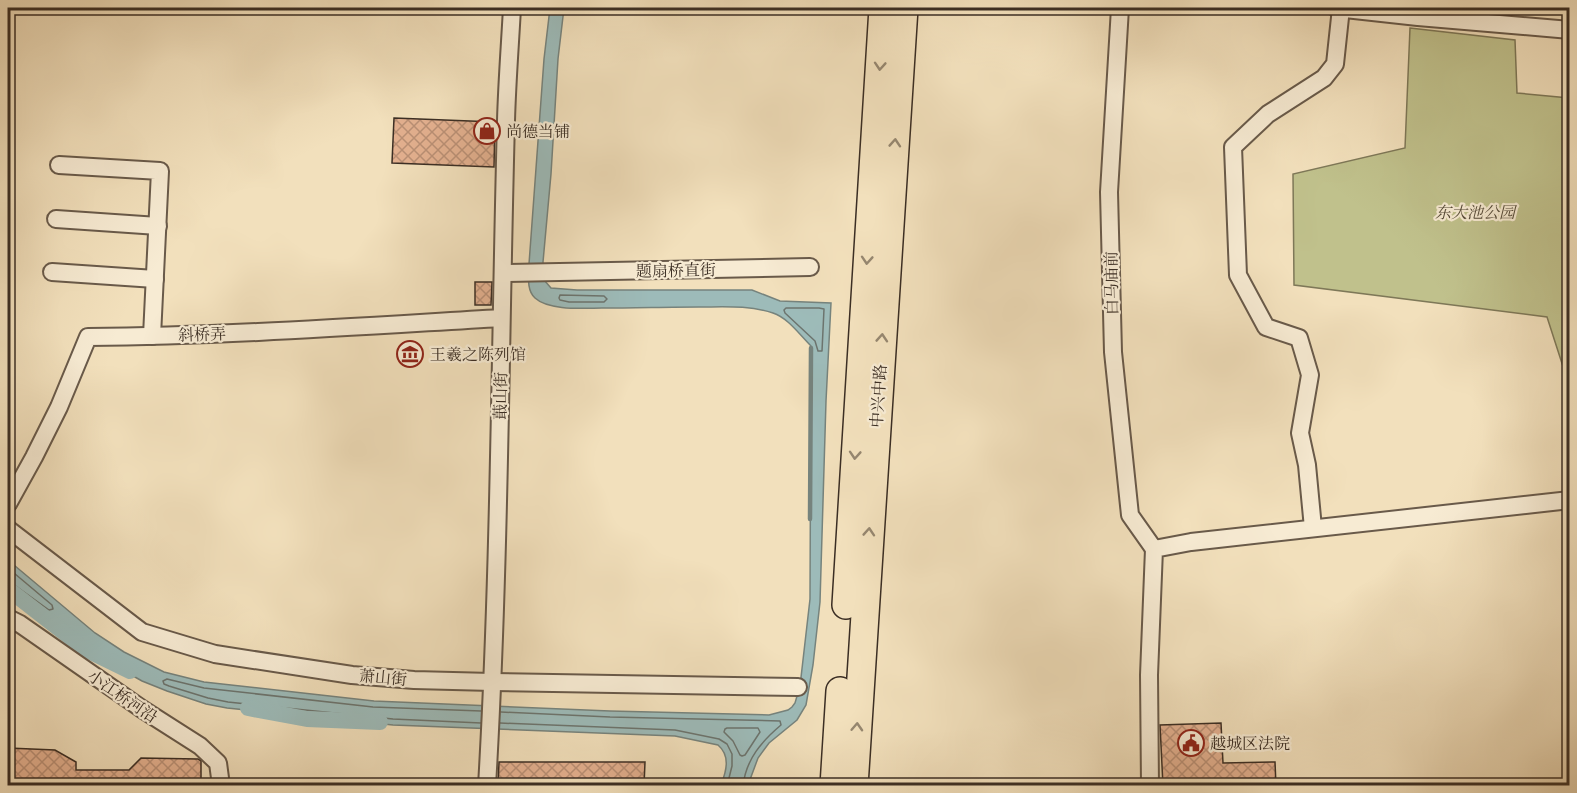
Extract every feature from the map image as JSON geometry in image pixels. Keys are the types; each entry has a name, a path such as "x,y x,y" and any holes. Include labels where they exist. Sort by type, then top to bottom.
{"main road":[{"name":"中兴中路","path":"834,786 884,8"},
{"name":"中兴中路","path":"854,786 904,8"}],"street":[{"name":"蕺山街","path":"487,786 492,687 506,119 512,8"},
{"name":"白马庙前","path":"1120,8 1109,192 1113,352 1130,515 1154,549"},
{"path":"1336,8 1569,30"},
{"path":"1313,528 1307,465 1300,433 1310,375 1299,338 1266,327 1238,275 1233,147 1268,114 1324,78 1335,64 1341,8"},
{"path":"59,165 160,171 152,336"},
{"path":"56,219 158,226"},
{"name":"题扇桥直街","path":"503,273 810,267"},
{"path":"52,272 155,279"},
{"name":"斜桥弄","path":"8,504 58,407 88,337 265,332 501,318"},
{"path":"1150,786 1149,675 1154,549 1191,542 1569,500"},
{"name":"萧山街","path":"8,529 142,632 215,654 352,675 492,687 798,687"},
{"name":"小江桥河沿","path":"8,618 200,746 218,763 219,786"}],"green space":[{"name":"东大池公园","path":"1410,28 1515,40 1517,93 1569,98 1569,382 1547,317 1294,285 1293,174 1405,148"}],"water":[{"path":"550,8 564,8 543,262 544,280 551,288 752,290 780,301 831,303 820,602 813,665 806,705 797,720 769,743 758,758 748,785 721,785 726,770 726,759 718,745 675,736 393,725 206,704 142,681 119,668 8,588 8,560 95,633 124,652 164,672 204,682 374,701 769,715 792,707 800,686 810,599 811,346 778,315 755,309 727,307 567,308 549,305 532,295 529,264 544,59"}],"building":[{"path":"394,118 495,122 494,167 392,163"},
{"path":"475,282 492,282 491,305 475,305"},
{"name":"越城区法院","path":"1221,723 1223,763 1275,762 1276,786 1163,786 1160,725"},
{"path":"8,748 55,750 76,762 76,770 129,770 141,758 198,759 201,761 201,786 8,786"},
{"path":"499,762 645,762 644,786 498,786"}],"waterway":[{"path":"810,519 811,348"},
{"path":"8,589 85,649 130,671"},
{"path":"248,708 307,719 380,722"}],"place":[{"name":"尚德当铺","path":"487,131"},
{"name":"王羲之陈列馆","path":"410,354"},
{"name":"越城区法院","path":"1191,743"}]}
